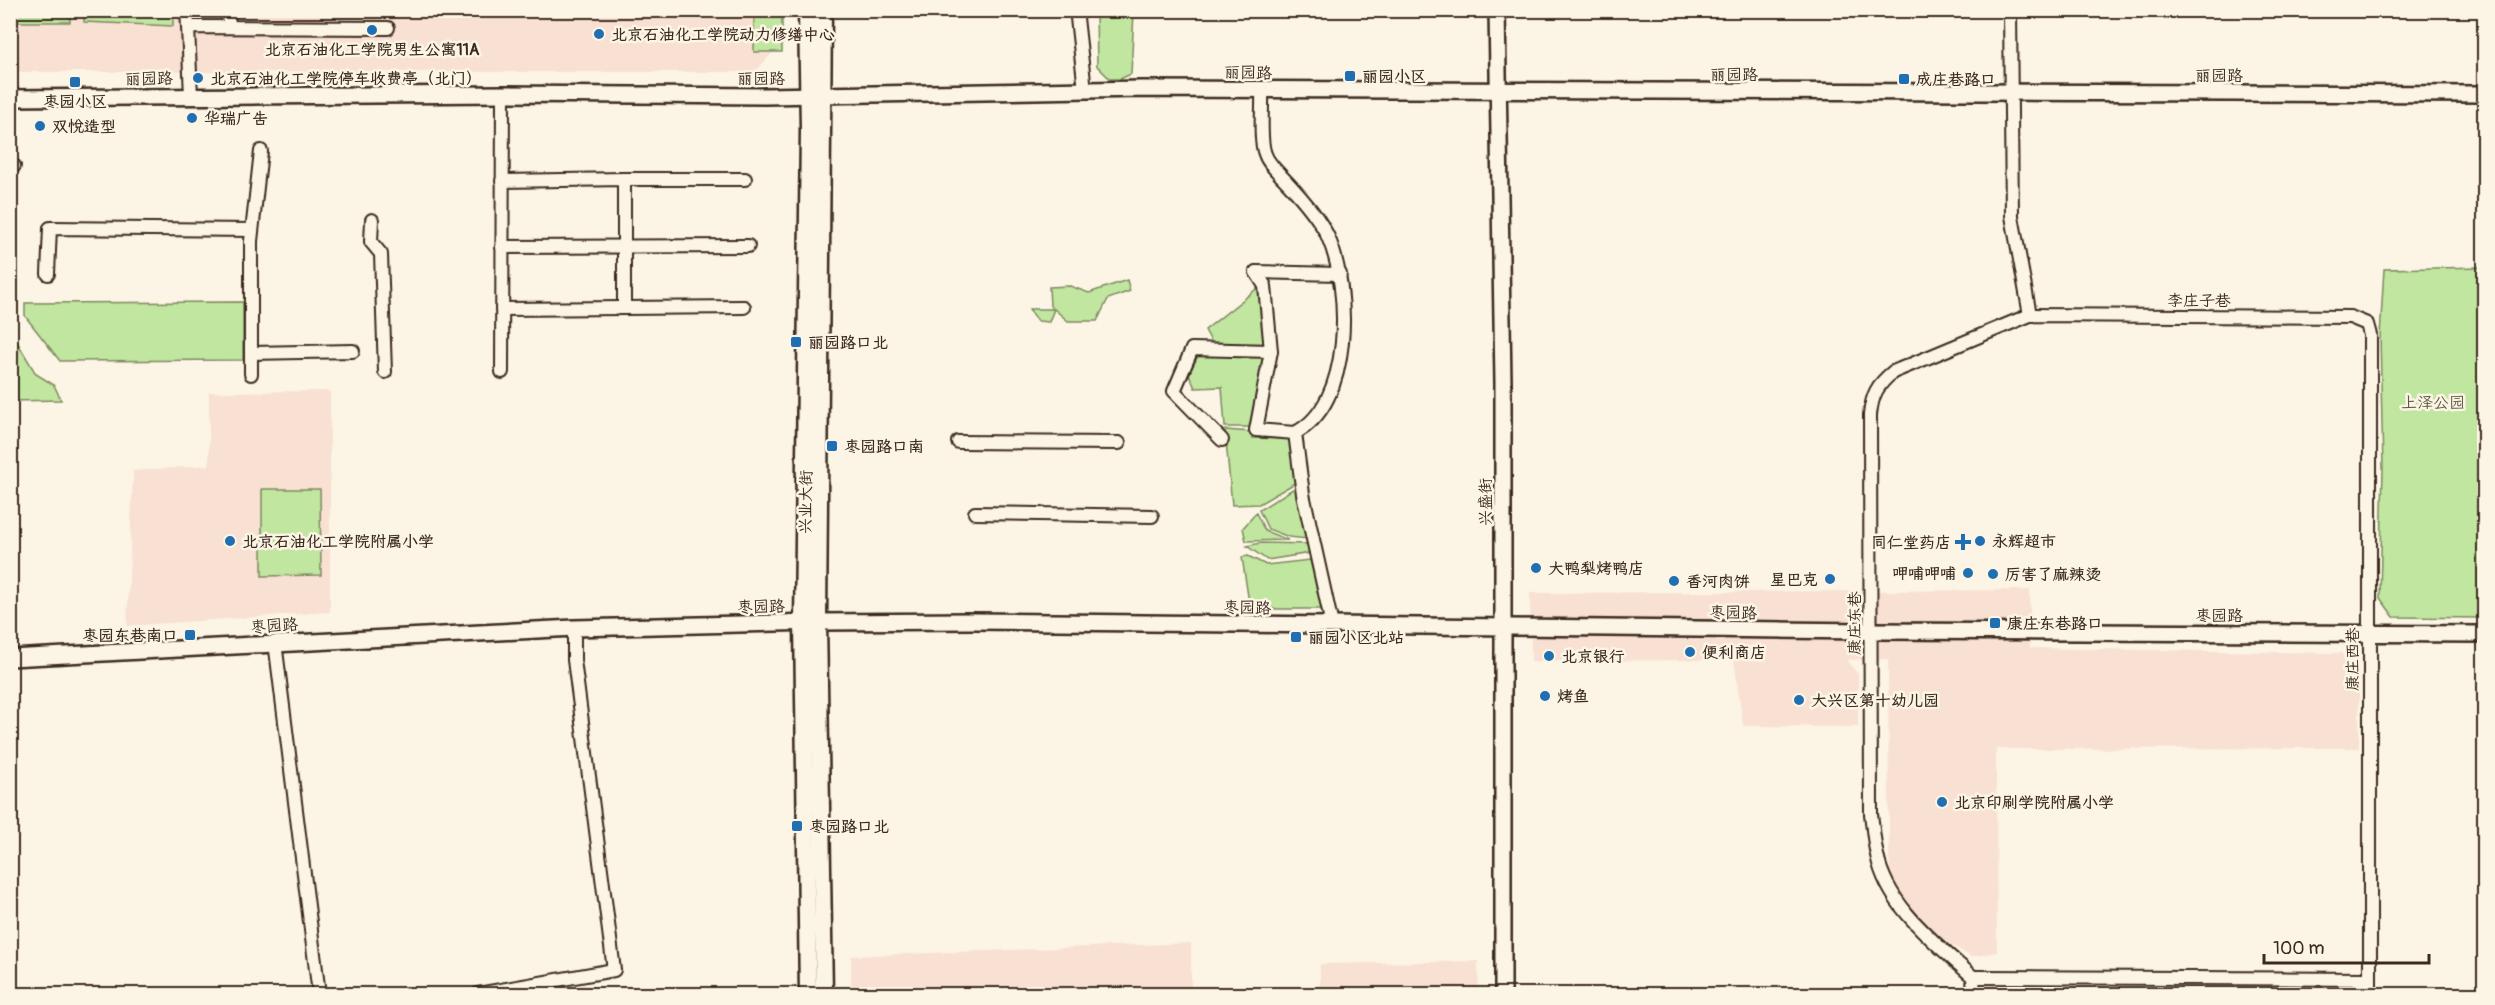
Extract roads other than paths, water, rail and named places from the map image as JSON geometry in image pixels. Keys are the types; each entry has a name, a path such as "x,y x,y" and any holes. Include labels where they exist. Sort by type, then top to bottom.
{"main road":[{"name":"兴业大街","path":"807,10 816,95"},
{"name":"兴业大街","path":"808,994 816,95 823,10"},
{"name":"兴业大街","path":"810,623 824,994"}],"street":[{"path":"188,10 191,96"},
{"path":"228,10 229,27"},
{"name":"兴盛街","path":"1497,10 1503,383 1503,994"},
{"path":"2010,10 2012,216 2030,315"},
{"path":"1077,18 1085,90"},
{"path":"188,27 387,28"},
{"name":"丽园路","path":"10,98 503,94 816,95 1085,90 2484,94"},
{"path":"1262,90 1264,154 1304,200 1328,236 1340,274 1345,316 1340,363 1324,405 1309,426 1295,434 1256,430 1271,351 1265,286 1256,272 1340,274"},
{"path":"502,372 503,94"},
{"path":"251,374 252,230 261,151"},
{"path":"502,181 745,178"},
{"path":"624,179 624,307"},
{"path":"372,220 372,242 381,254 385,372"},
{"path":"48,274 50,228 252,230"},
{"path":"502,247 624,244 748,246"},
{"path":"502,309 744,308"},
{"name":"李庄子巷","path":"2030,315 2350,317 2367,324"},
{"name":"康庄东巷","path":"1972,977 1913,921 1892,894 1877,857 1871,814 1872,397 1880,382 1893,372 2030,315"},
{"name":"康庄西巷","path":"2367,324 2370,335 2368,633 2370,994"},
{"path":"1222,440 1174,391 1192,349 1271,351"},
{"path":"251,353 353,351"},
{"path":"1295,434 1303,494 1332,625"},
{"path":"958,442 1119,443"},
{"path":"975,513 1152,516"},
{"name":"枣园路","path":"10,658 191,650 275,642 574,628 973,621 1870,631 2484,634"},
{"path":"478,994 614,970 574,660 574,628"},
{"path":"275,642 319,994"},
{"path":"1974,994 1972,977 2370,979"}],"place":[{"name":"北京石油化工学院男生公寓11A","path":"372,30"},
{"name":"北京石油化工学院动力修缮中心","path":"599,34"},
{"name":"丽园小区","path":"1350,76"},
{"name":"北京石油化工学院停车收费亭（北门）","path":"198,78"},
{"name":"成庄巷路口","path":"1904,79"},
{"name":"枣园小区","path":"75,82"},
{"name":"华瑞广告","path":"192,118"},
{"name":"双悦造型","path":"40,126"},
{"name":"丽园路口北","path":"796,342"},
{"name":"枣园路口南","path":"832,446"},
{"name":"北京石油化工学院附属小学","path":"230,541"},
{"name":"永辉超市","path":"1980,541"},
{"name":"同仁堂药店","path":"1963,542"},
{"name":"大鸭梨烤鸭店","path":"1536,568"},
{"name":"呷哺呷哺","path":"1968,573"},
{"name":"厉害了麻辣烫","path":"1993,574"},
{"name":"星巴克","path":"1830,579"},
{"name":"香河肉饼","path":"1674,581"},
{"name":"康庄东巷路口","path":"1995,623"},
{"name":"枣园东巷南口","path":"190,635"},
{"name":"丽园小区北站","path":"1296,637"},
{"name":"便利商店","path":"1690,652"},
{"name":"北京银行","path":"1549,656"},
{"name":"烤鱼","path":"1545,696"},
{"name":"大兴区第十幼儿园","path":"1799,700"},
{"name":"北京印刷学院附属小学","path":"1942,802"},
{"name":"枣园路口北","path":"797,826"}],"park label":[{"name":"上泽公园","path":"2433,402"}]}
